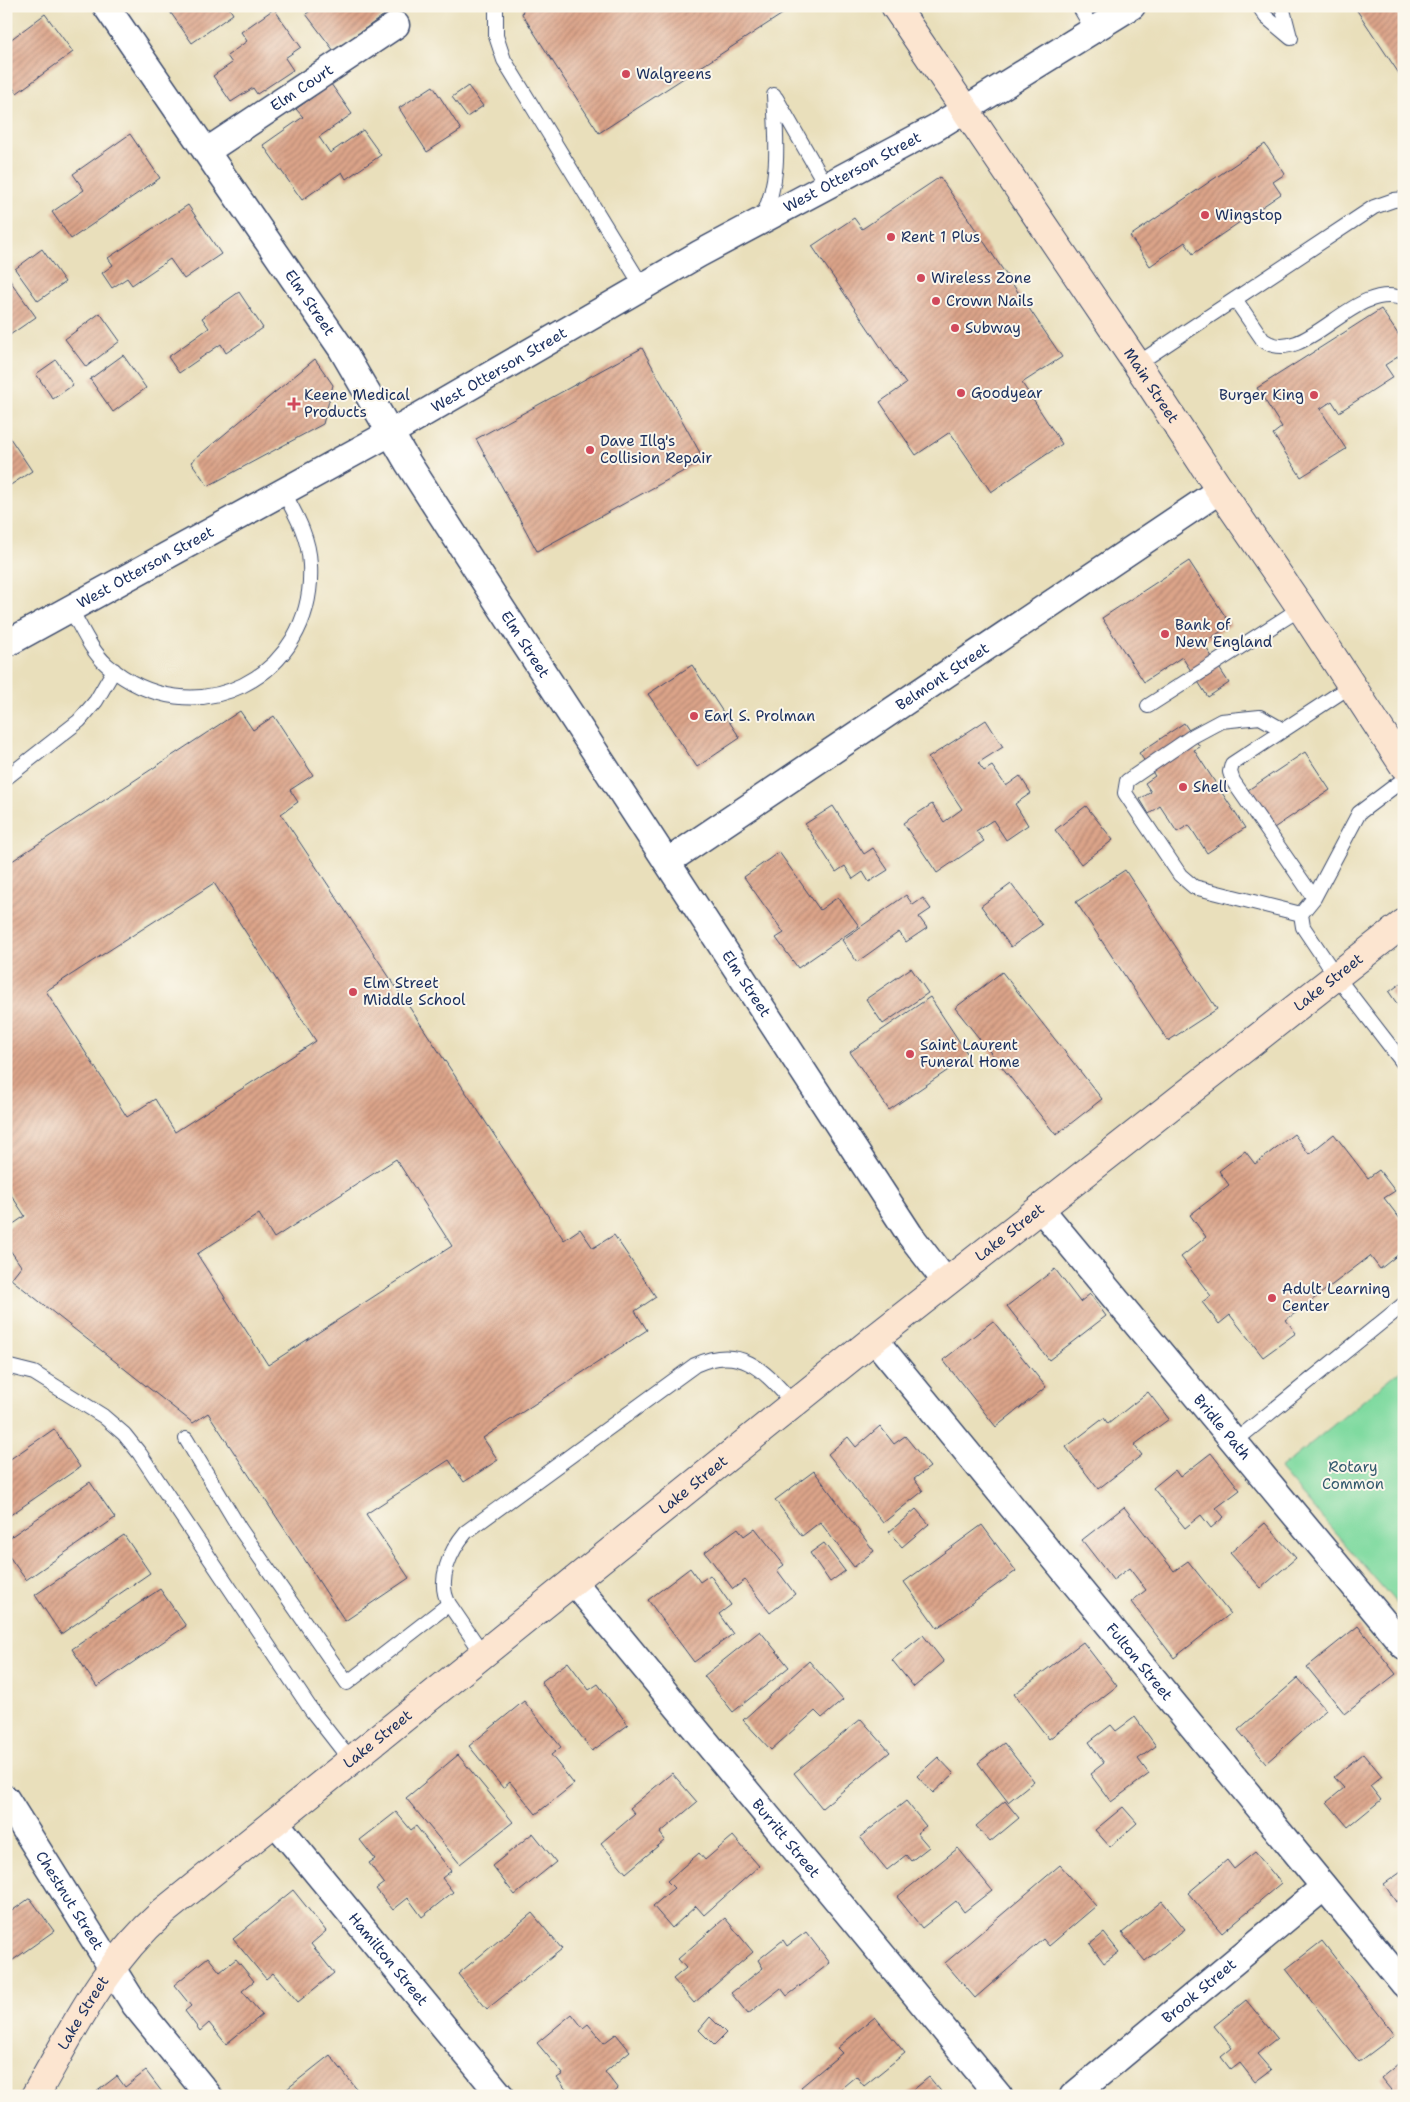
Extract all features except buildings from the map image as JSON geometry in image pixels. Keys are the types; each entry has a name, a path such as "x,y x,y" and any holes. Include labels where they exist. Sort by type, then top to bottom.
{"street":[{"name":"Elm Street","path":"106,6 341,348 390,433 491,593 910,1235 946,1282"},
{"name":"Main Street","path":"895,6 1301,608 1404,766"},
{"name":"West Otterson Street","path":"6,644 390,433 642,286 966,110 1132,6"},
{"name":"Elm Court","path":"207,151 396,25"},
{"name":"Belmont Street","path":"667,862 1220,490"},
{"name":"Lake Street","path":"35,2096 111,1967 135,1938 163,1912 874,1339 1404,923"},
{"name":"Bridle Path","path":"1040,1208 1404,1646"},
{"name":"Fulton Street","path":"874,1339 1404,1984"},
{"name":"Burritt Street","path":"573,1581 999,2096"},
{"name":"Chestnut Street","path":"6,1799 146,2020 208,2096"},
{"name":"Hamilton Street","path":"275,1822 501,2096"},
{"name":"Brook Street","path":"1073,2096 1324,1887"}],"lane":[{"path":"496,6 496,36 504,60 642,286"},
{"path":"1078,6 1093,30"},
{"path":"1259,6 1266,17 1291,38 1282,6"},
{"path":"759,223 766,210 771,193 777,159 774,95 827,187"},
{"path":"1137,364 1374,207 1394,200 1404,199"},
{"path":"1235,299 1263,340 1270,344 1286,347 1304,339 1367,300 1386,295 1404,298"},
{"path":"70,608 100,658 134,684 148,690 176,697 203,698 229,692 250,682 280,658 295,637 305,614 310,590 310,566 304,532 283,491"},
{"path":"1148,706 1301,608"},
{"path":"6,778 79,721 96,701 114,670"},
{"path":"1314,898 1233,781 1230,772 1232,764 1352,685"},
{"path":"1283,730 1260,717 1221,721 1193,736 1127,781 1125,793 1180,875 1194,887 1300,914"},
{"path":"1300,914 1314,898 1359,813 1404,779"},
{"path":"1300,914 1303,926 1336,976 1404,1064"},
{"path":"1234,1442 1404,1304"},
{"path":"483,1654 443,1593 443,1579 452,1554 466,1532 695,1365 723,1356 742,1359 766,1374 794,1404"},
{"path":"6,1366 24,1370 45,1380 103,1416 124,1434 140,1454 312,1711 351,1761"},
{"path":"186,1439 240,1529 347,1683 449,1604"}],"green space":[{"name":"Rotary Common","path":"1404,1367 1404,1612 1280,1469"}],"place":[{"name":"Walgreens","path":"626,74"},
{"name":"Wingstop","path":"1205,215"},
{"name":"Rent 1 Plus","path":"891,237"},
{"name":"Wireless Zone","path":"921,278"},
{"name":"Crown Nails","path":"936,301"},
{"name":"Subway","path":"955,328"},
{"name":"Goodyear","path":"961,393"},
{"name":"Burger King","path":"1314,395"},
{"name":"Keene Medical Products","path":"294,404"},
{"name":"Dave Illg's Collision Repair","path":"590,450"},
{"name":"Bank of New England","path":"1165,634"},
{"name":"Earl S. Prolman","path":"694,716"},
{"name":"Shell","path":"1183,787"},
{"name":"Elm Street Middle School","path":"353,992"},
{"name":"Saint Laurent Funeral Home","path":"910,1054"},
{"name":"Adult Learning Center","path":"1272,1298"}]}
